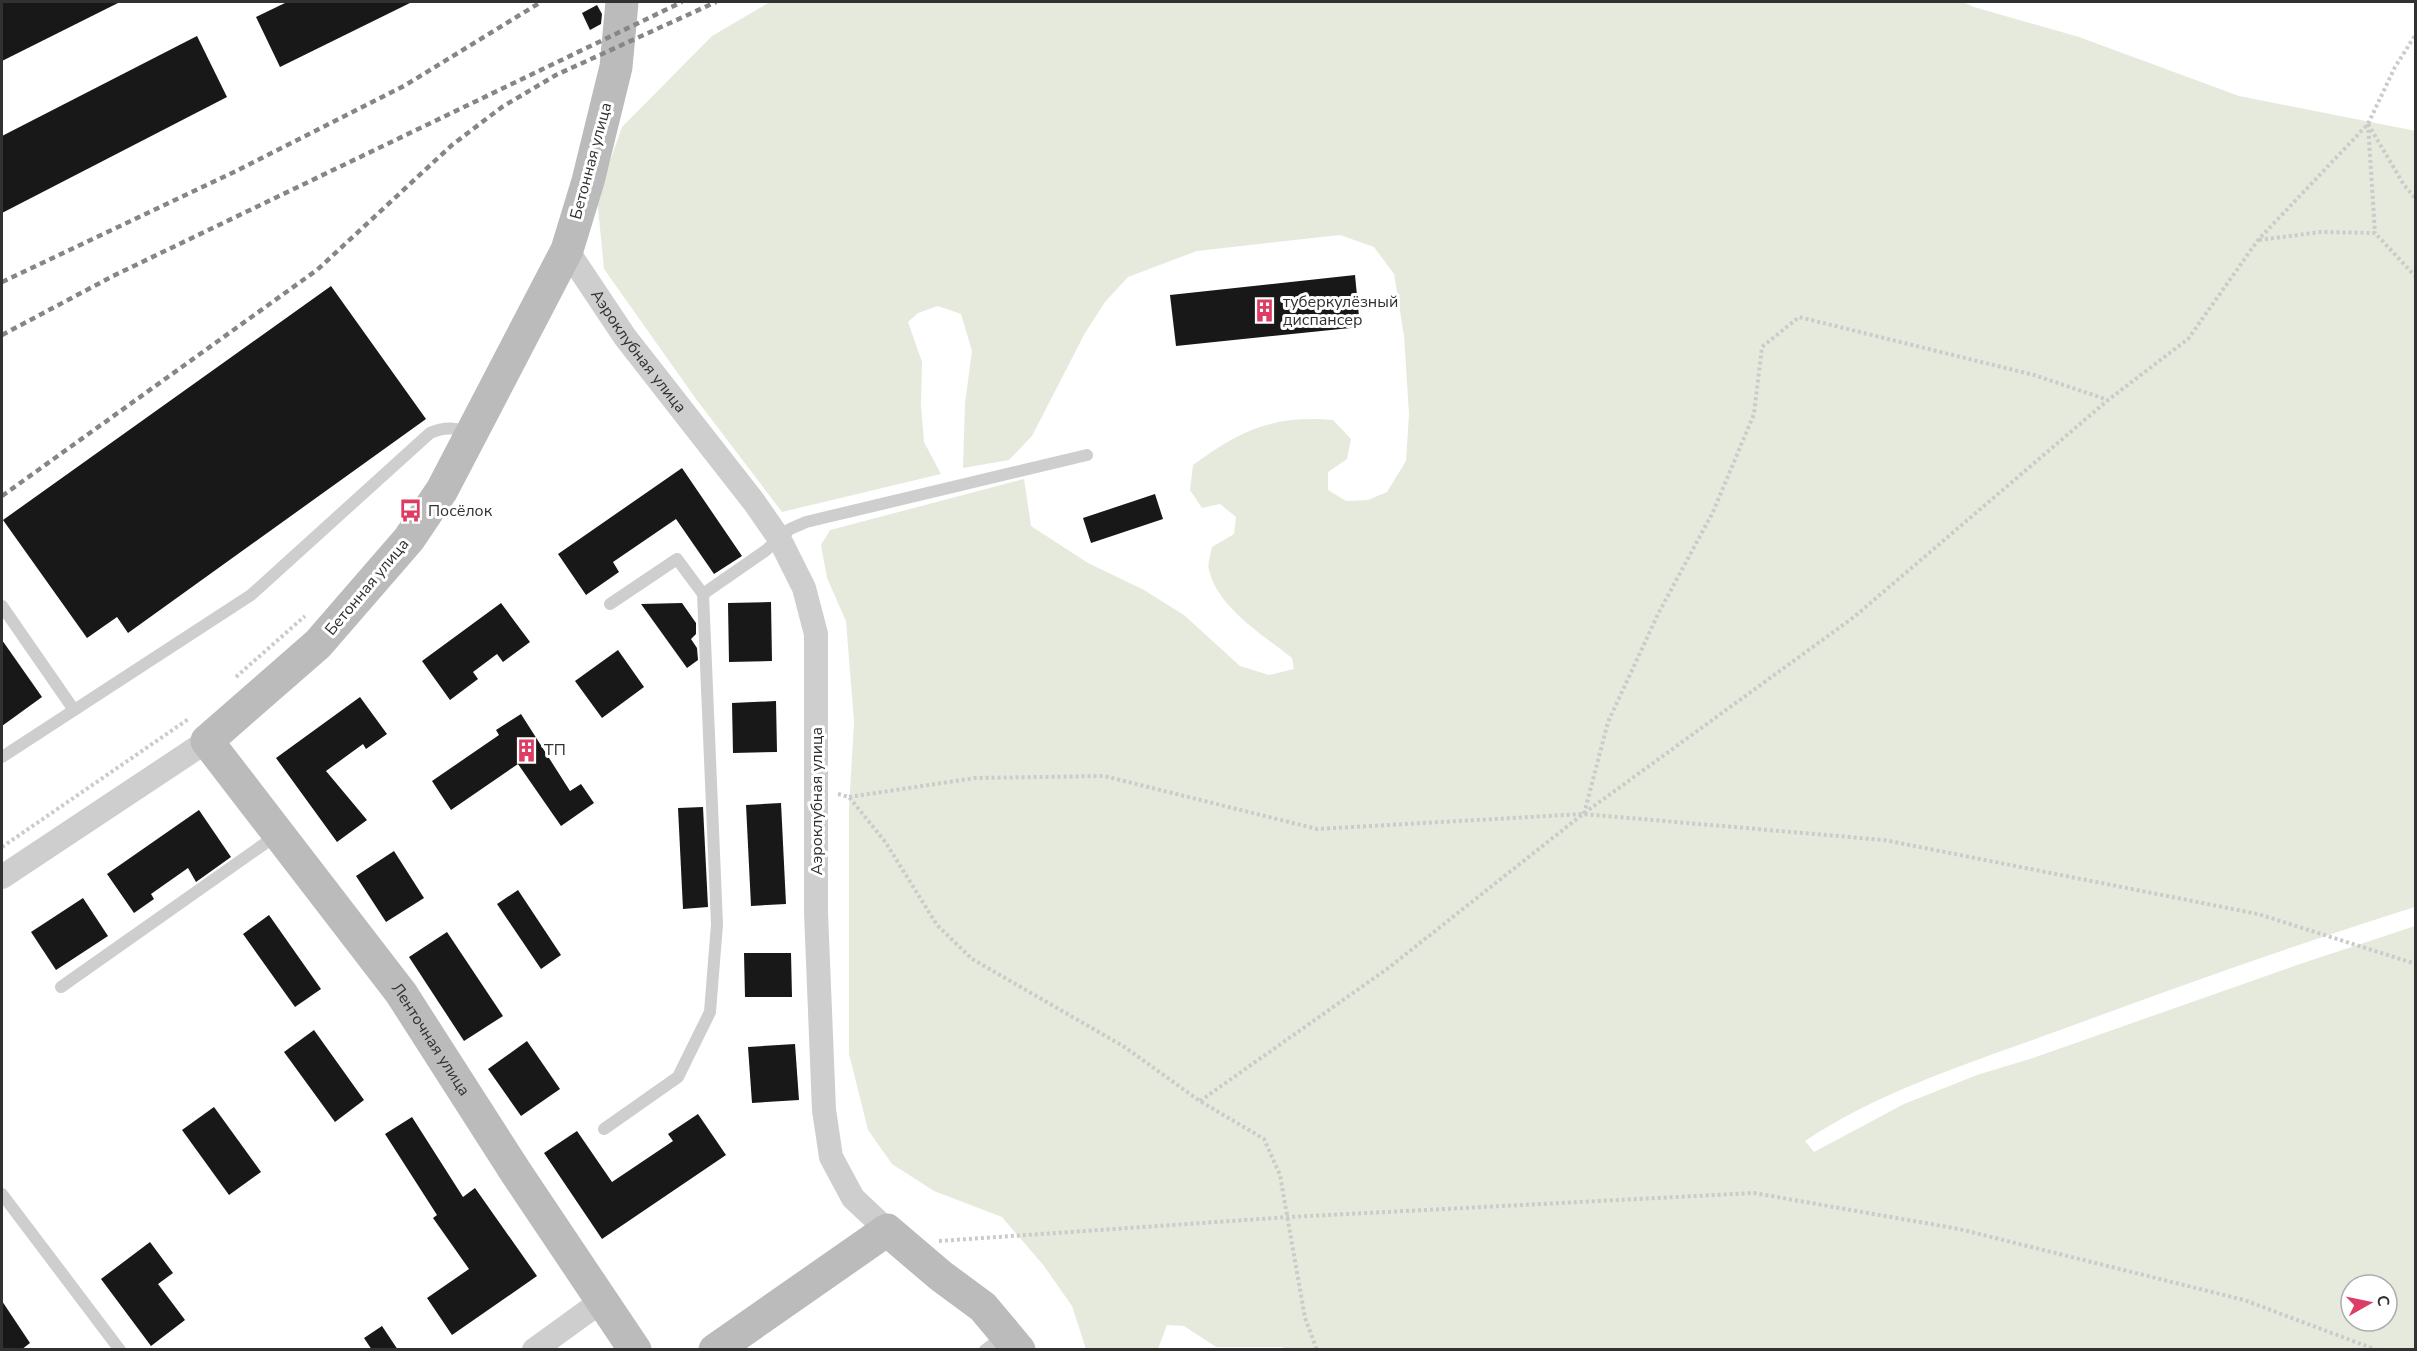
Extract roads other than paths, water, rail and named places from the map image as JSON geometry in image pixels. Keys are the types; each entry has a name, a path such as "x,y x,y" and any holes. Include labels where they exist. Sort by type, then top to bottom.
{"street":[{"name":"Бетонная улица","path":"2,877 207,741 318,644 362,596 409,539 442,490 567,250 588,181 616,66 622,2"},
{"name":"Аэроклубная улица","path":"567,250 625,337 779,538 804,588 816,634 816,912 824,1110 831,1157 853,1198 894,1236 983,1307 1003,1344"},
{"name":"Ленточная улица","path":"207,741 401,993 517,1174 635,1350"},
{"path":"715,1350 894,1236"},
{"path":"534,1350 603,1300"}],"lane":[{"path":"2,757 251,595 430,433 449,428 473,433"},
{"path":"704,594 779,538 806,522 1087,455"},
{"path":"604,1129 678,1077 710,1012 717,924 704,594 677,559 610,604"},
{"path":"2,606 74,710"},
{"path":"61,987 278,834"},
{"path":"2,1194 120,1350"}],"railway":[{"path":"2,282 232,173 404,86 541,2"},
{"path":"2,335 113,276 682,2"},
{"path":"2,496 317,270 452,145 502,107 556,75 716,2"}],"place":[{"name":"туберкулёзный диспансер","path":"1265,311"},
{"name":"Посёлок","path":"410,511"},
{"name":"ТП","path":"526,750"}]}
